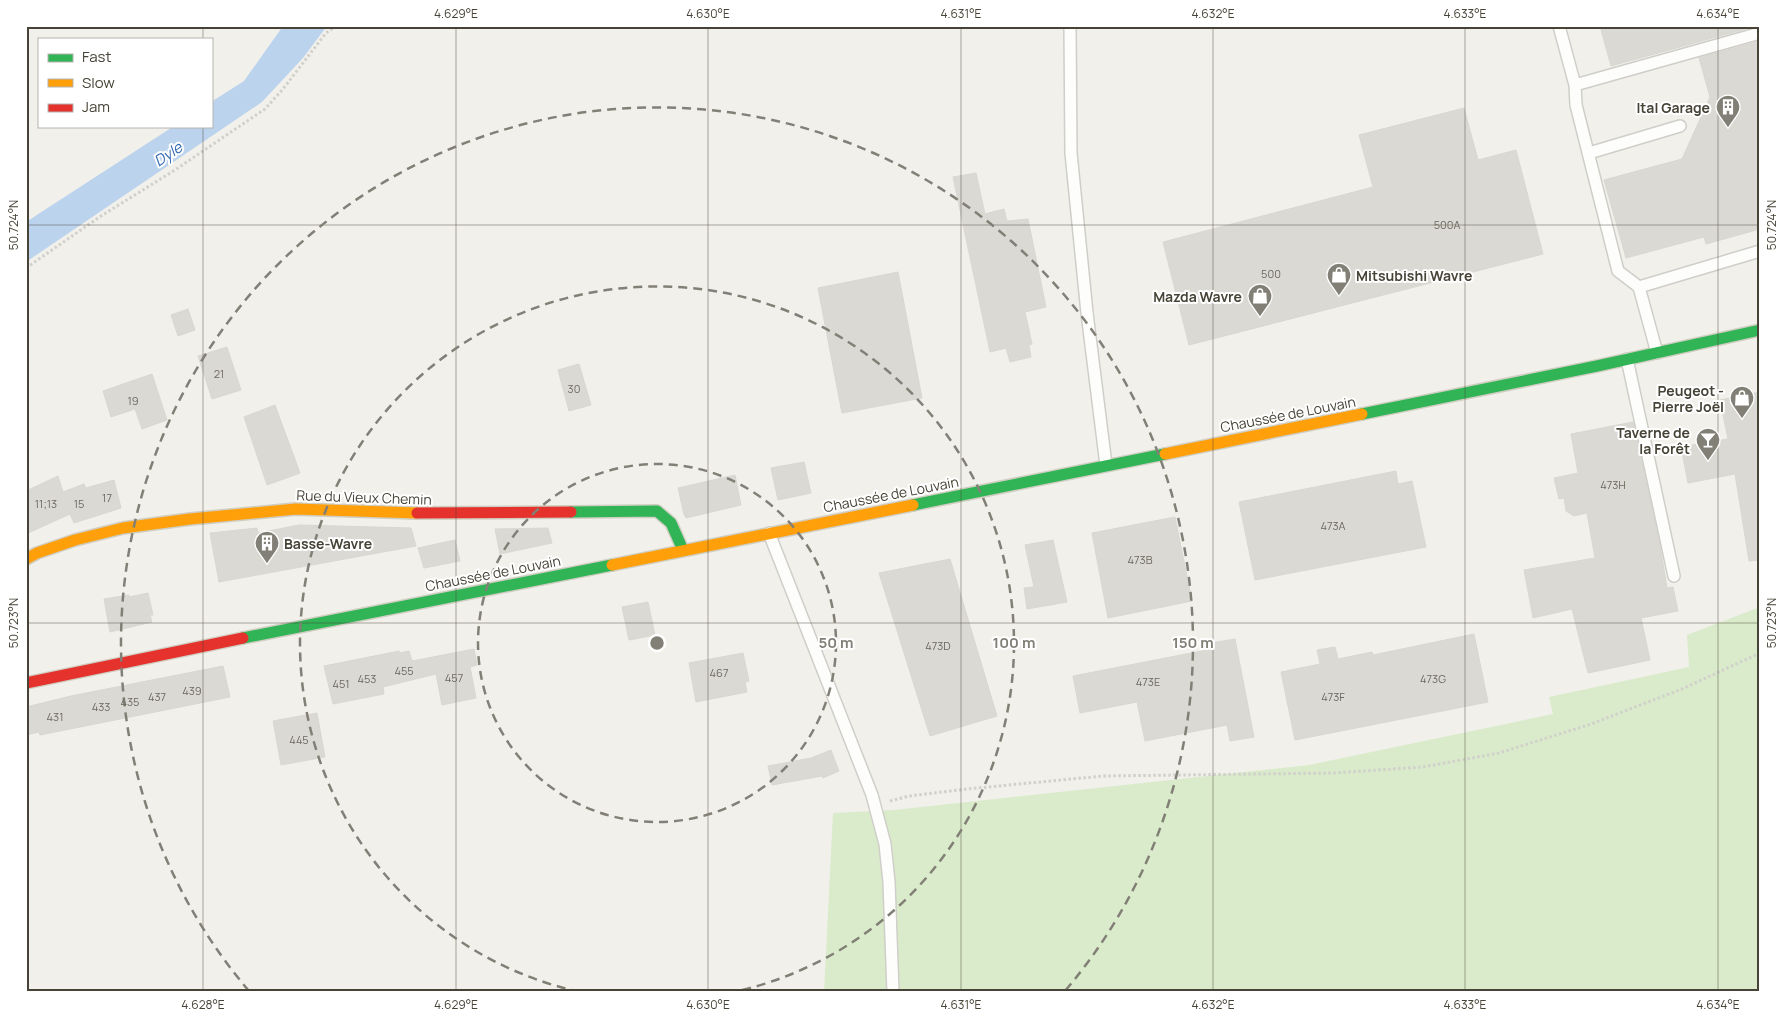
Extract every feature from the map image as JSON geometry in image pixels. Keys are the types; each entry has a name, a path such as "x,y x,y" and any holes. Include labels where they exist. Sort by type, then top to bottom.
{"main road":[{"name":"Chaussée de Louvain","path":"26,683 150,656 984,492 1106,465 1627,360 1760,330"},
{"name":"Rue du Vieux Chemin","path":"26,558 75,540 123,528 190,518 296,509 446,514 657,511 668,517 674,524 683,550"}],"lane":[{"path":"1070,26 1071,153 1087,313 1106,465"},
{"path":"1560,26 1575,85 1576,105 1618,271 1638,287 1657,353"},
{"path":"1575,85 1760,34"},
{"path":"1588,154 1680,126"},
{"path":"1638,287 1760,251"},
{"path":"1627,360 1674,576"},
{"path":"769,533 875,805 885,844 889,882 893,992"}],"path":[{"path":"26,268 101,216 176,170 265,109 283,90 326,33 336,26"},
{"path":"875,805 909,796 967,788 1103,776 1334,773 1424,768 1499,753 1591,724 1682,689 1760,653"}],"green space":[{"path":"1760,607 1760,992 824,992 833,813 894,810 1309,765 1553,714 1549,697 1689,667 1687,635"}],"water":[{"name":"Dyle","path":"283,26 327,26 303,58 262,102 26,262 26,222 171,128 212,128 212,101 244,81"}],"building":[{"path":"1600,26 1756,26 1611,66"},
{"name":"Ital Garage","path":"1760,41 1760,229 1706,244 1704,237 1626,258 1604,180 1682,159 1710,97 1699,58"},
{"path":"1464,108 1478,160 1516,150 1543,254 1189,345 1163,242 1373,187 1359,135"},
{"path":"976,173 985,214 1004,209 1007,221 1028,219 1046,307 1025,312 1032,344 1029,345 1031,357 1010,362 1006,348 990,352 953,177"},
{"path":"898,272 922,398 842,413 818,288"},
{"path":"188,309 195,330 178,336 171,315"},
{"path":"227,347 241,390 212,399 198,356"},
{"path":"579,364 591,405 569,411 558,370"},
{"path":"152,374 167,420 142,429 135,409 111,417 103,391"},
{"path":"1760,392 1760,560 1749,561 1735,474 1688,483 1681,447 1728,439 1720,400"},
{"path":"275,405 300,473 267,485 244,417"},
{"path":"1633,422 1660,545 1667,588 1673,587 1678,611 1641,618 1650,660 1588,673 1572,609 1533,618 1524,570 1595,558 1587,513 1574,516 1566,511 1564,498 1559,499 1554,478 1578,473 1571,434"},
{"path":"804,462 811,493 778,500 771,468"},
{"path":"1396,471 1398,484 1412,481 1426,547 1255,580 1239,502"},
{"path":"735,475 741,505 686,518 678,488"},
{"path":"58,476 63,492 84,484 86,488 114,480 121,508 74,523 70,514 26,534 26,491"},
{"path":"1175,517 1192,601 1108,618 1092,533"},
{"name":"Basse-Wavre","path":"299,525 411,528 416,546 219,582 210,533 257,528 258,533"},
{"path":"548,528 552,543 500,554 495,529"},
{"path":"455,540 460,561 424,568 418,548"},
{"path":"1053,540 1067,602 1027,609 1024,588 1034,587 1025,545"},
{"path":"950,559 997,716 930,736 879,573"},
{"path":"148,593 153,615 150,615 152,622 110,632 104,599"},
{"path":"648,602 655,635 629,640 622,607"},
{"path":"1474,634 1488,702 1295,740 1281,672 1320,664 1317,650 1335,647 1338,659 1372,652 1373,655"},
{"path":"1235,639 1254,737 1230,741 1227,725 1145,741 1137,702 1080,713 1073,676 1212,649 1211,643"},
{"path":"474,649 477,665 470,667 476,698 442,705 436,674 383,687 384,694 333,704 324,666 399,651 400,653 409,651 412,661"},
{"path":"743,653 749,681 745,682 747,692 696,702 689,663"},
{"path":"223,666 230,697 40,735 39,732 26,735 26,707 71,696"},
{"path":"317,713 325,757 281,765 273,721"},
{"path":"831,750 839,771 823,778 822,776 772,785 768,766 811,758"}],"traffic: fast":[{"path":"1362,414 1597,366 1760,330"},
{"path":"913,505 1165,454"},
{"path":"571,512 657,511 671,523 683,550"},
{"path":"243,638 612,565"}],"traffic: slow":[{"path":"1165,454 1362,414"},
{"path":"612,565 913,505"},
{"path":"26,559 37,553 75,540 123,528 190,519 296,509 417,513"}],"traffic: jam":[{"path":"417,513 571,512"},
{"path":"26,683 243,638"}],"place":[{"name":"Ital Garage","path":"1728,128"},
{"name":"Mitsubishi Wavre","path":"1339,296"},
{"name":"Mazda Wavre","path":"1260,317"},
{"name":"Peugeot - Pierre Joël","path":"1742,419"},
{"name":"Taverne de la Forêt","path":"1708,461"},
{"name":"Basse-Wavre","path":"267,564"}]}
